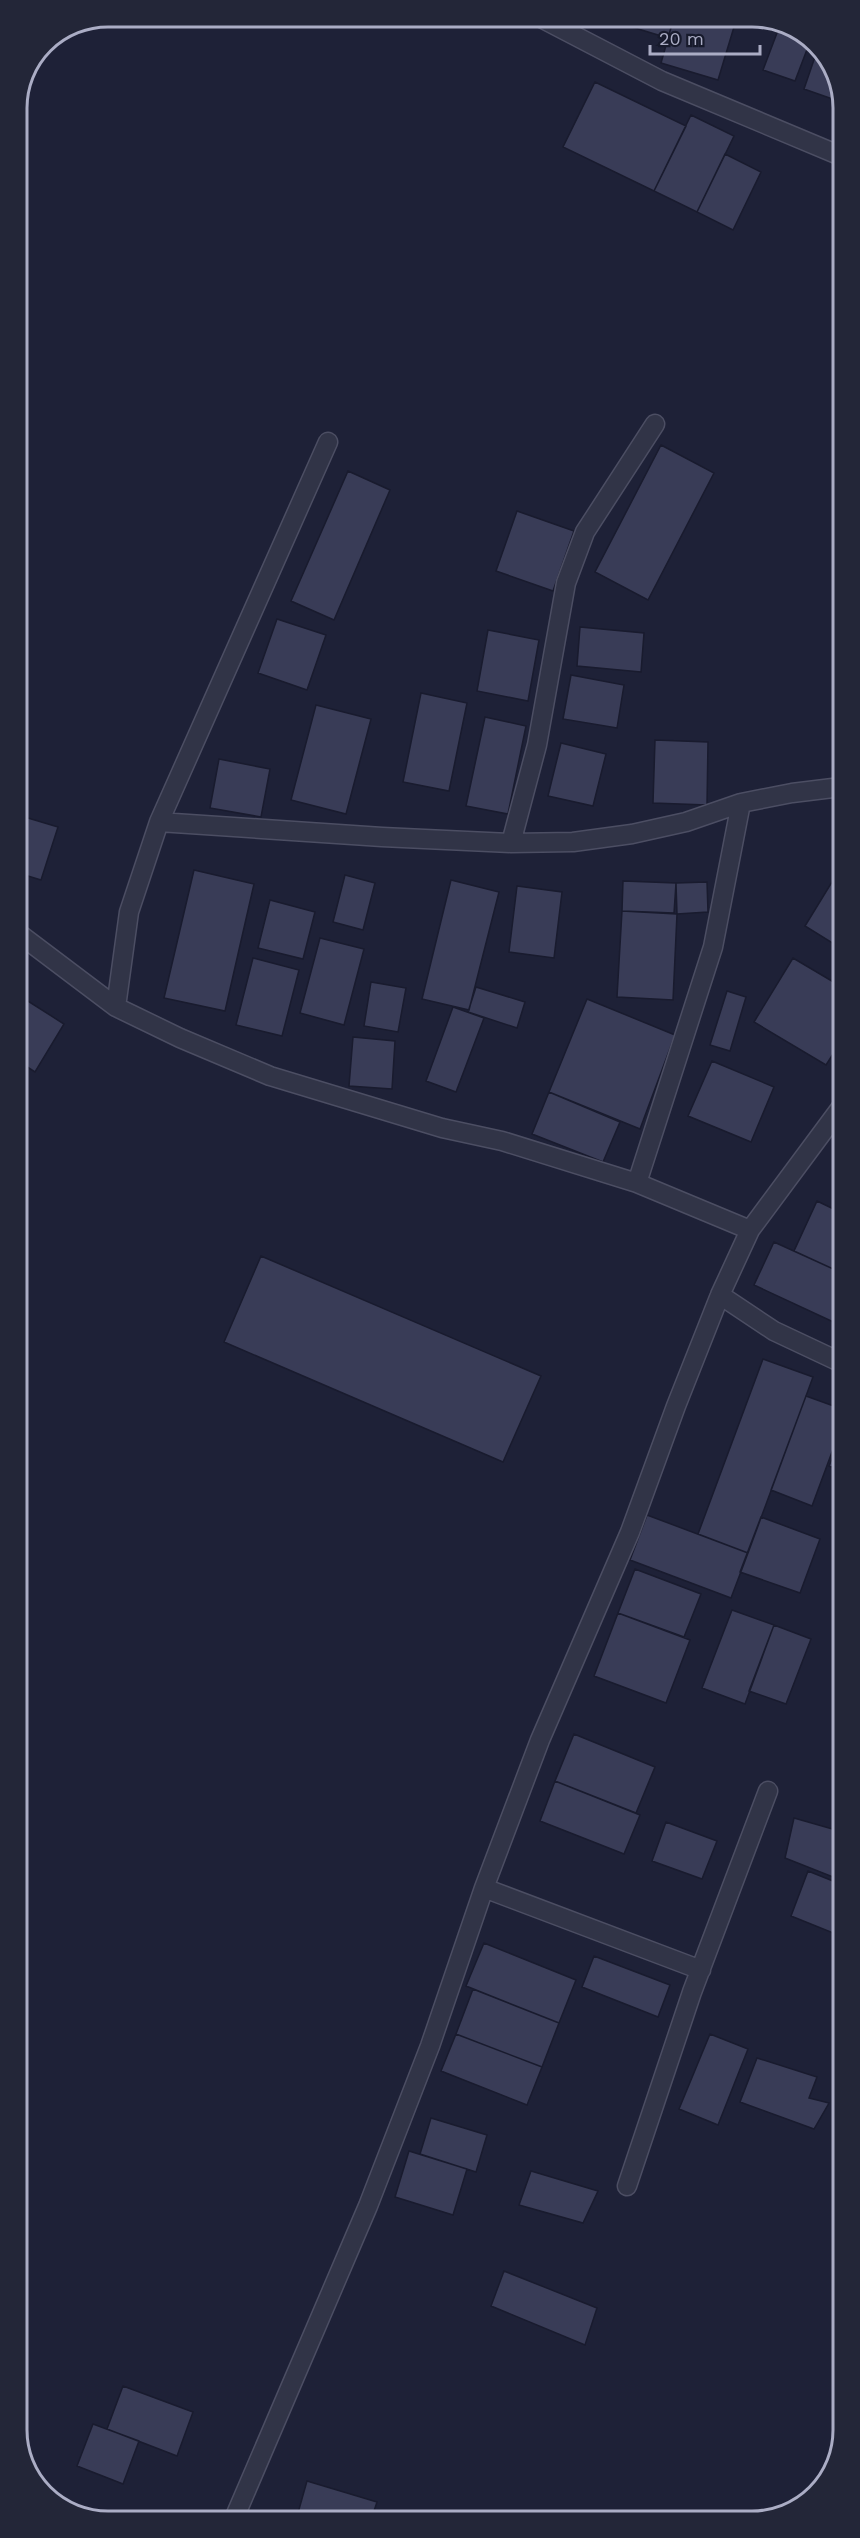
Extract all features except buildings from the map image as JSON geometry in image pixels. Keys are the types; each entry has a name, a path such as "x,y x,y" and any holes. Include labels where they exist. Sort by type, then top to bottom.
{"street":[{"path":"558,27 663,81 833,153"},
{"path":"511,843 537,745 566,583 585,532 655,424"},
{"path":"116,1007 129,912 159,822 328,442"},
{"path":"159,822 381,837 511,843 573,842 632,834 686,822 741,803 792,792 833,788"},
{"path":"637,1183 713,947 741,803"},
{"path":"27,939 116,1007 180,1038 270,1076 637,1183 750,1230"},
{"path":"237,2511 368,2206 430,2046 484,1888 540,1740 630,1532 720,1295 750,1230 833,1118"},
{"path":"720,1295 774,1331 833,1360"},
{"path":"627,2186 700,1970 768,1791"},
{"path":"484,1888 700,1970"}]}
